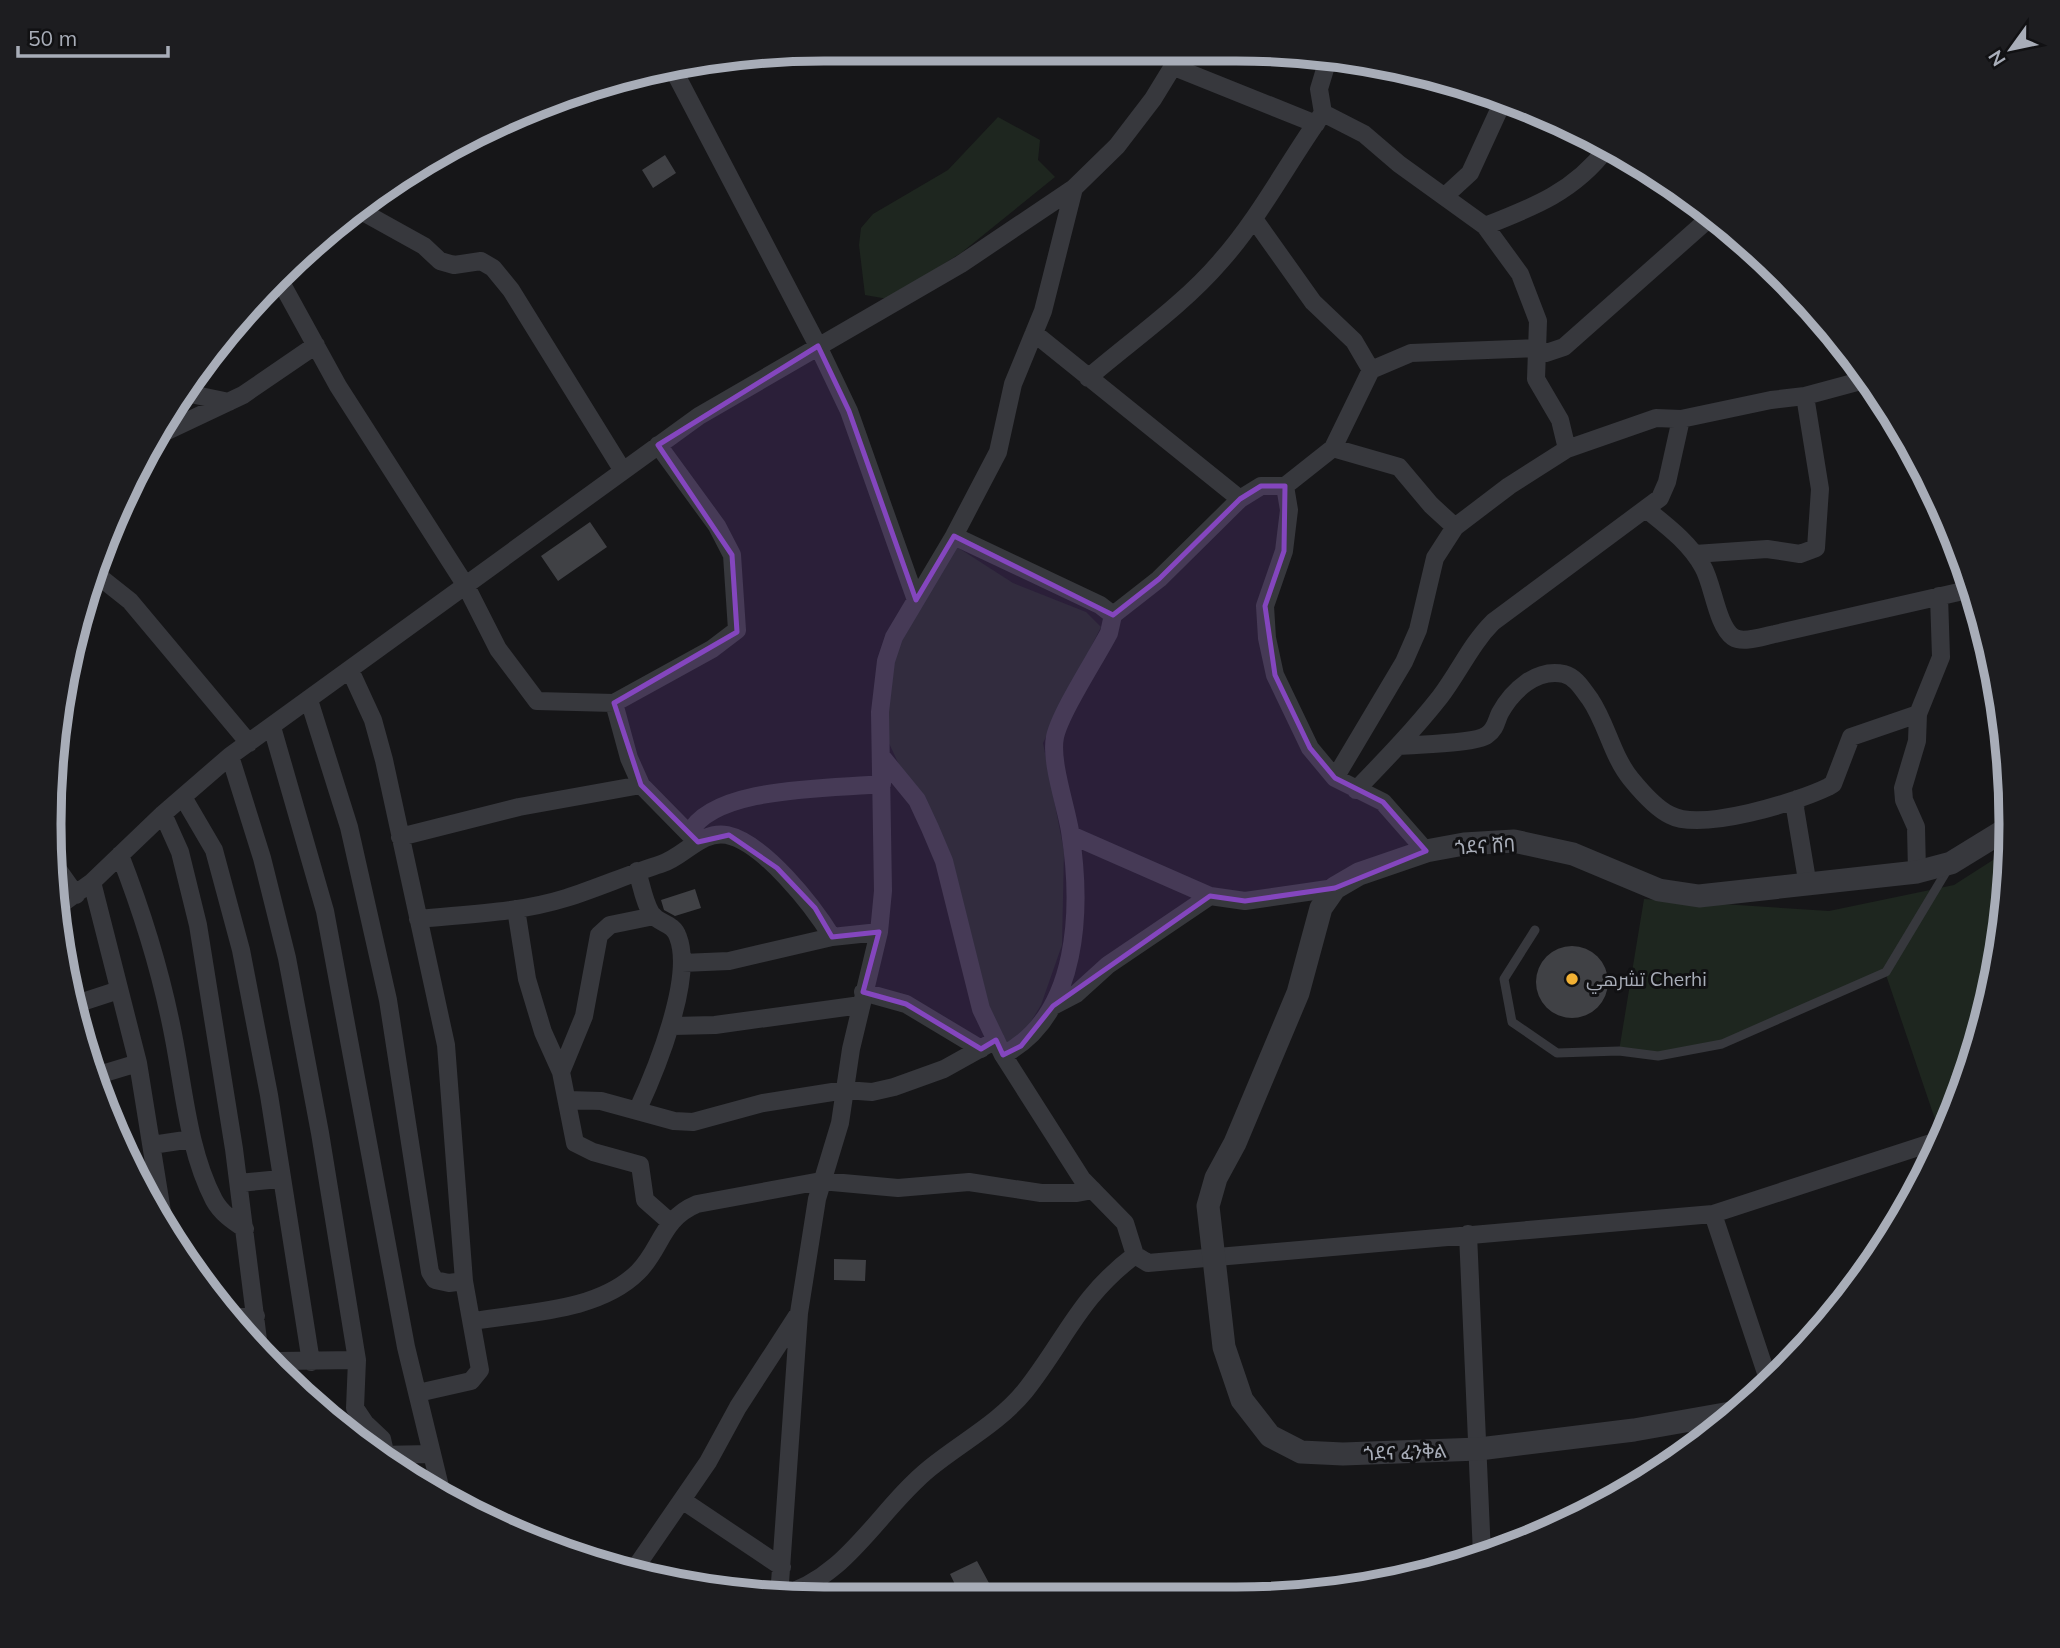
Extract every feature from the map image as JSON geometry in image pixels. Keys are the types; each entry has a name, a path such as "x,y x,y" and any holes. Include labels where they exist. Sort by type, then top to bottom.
{"street":[{"path":"66,901 92,882 163,814 230,756 658,445 699,416 961,264 1074,188 1117,146 1177,61"},
{"path":"1174,67 1364,134 1399,164 1485,226 1520,274 1538,321 1536,379 1560,420 1567,449"},
{"path":"1088,378 1200,284 1254,219 1320,119 1320,89 1326,67"},
{"path":"677,76 818,346 849,411 916,600"},
{"path":"1445,196 1470,173 1500,109"},
{"path":"1485,226 1548,201 1569,188 1601,155"},
{"path":"780,1585 799,1313 821,1181 840,1123 862,998 879,932 883,891 880,712 886,661 894,637 954,536 998,452 1013,384 1047,298 1074,188"},
{"path":"367,214 425,246 440,261 454,265 481,261 493,268 510,290 623,471"},
{"path":"1254,219 1313,302 1354,341 1371,370"},
{"path":"568,1100 601,1101 674,1121 693,1122 763,1103 845,1090 872,1092 894,1087 993,1048 1021,1046 1053,1006 1076,934 1071,835 1055,738 1109,633 1113,615 1159,579 1240,499 1261,486 1285,486 1333,448 1371,370 1412,353 1538,348 1546,353 1564,347 1704,223"},
{"path":"283,287 316,345 466,586 498,649 537,701 614,703 712,649 737,630 732,555 717,526 658,445"},
{"path":"1034,332 1240,499"},
{"path":"172,429 229,402 316,345"},
{"path":"1335,778 1404,662 1418,630 1435,558 1455,527 1509,486 1567,449 1656,418 1681,419 1771,400 1805,396 1857,382"},
{"path":"194,394 229,402"},
{"path":"1695,554 1767,549 1800,554 1816,548 1820,489 1805,396"},
{"path":"1356,790 1399,746 1441,695 1480,634 1660,498 1667,482 1681,419"},
{"path":"1333,448 1399,467 1431,505 1455,527"},
{"path":"1285,486 1289,510 1284,551 1265,606 1267,638 1275,675 1310,748 1335,778 1383,802 1426,851"},
{"path":"1646,509 1695,554 1704,569 1725,628 1734,638 1775,634 1962,591"},
{"path":"954,536 1100,605 1113,615"},
{"path":"102,579 131,601 249,743"},
{"path":"1917,872 1916,828 1904,800 1903,788 1917,741 1919,715 1941,657 1939,596"},
{"path":"350,670 373,720 446,1045 464,1280 474,1321 480,1370 477,1378 418,1393"},
{"path":"1399,746 1473,741 1486,736 1495,728 1499,715 1514,691 1538,676 1565,674 1576,681 1601,714 1631,779 1668,815 1684,820 1708,819 1765,810 1833,784 1851,737 1919,715"},
{"path":"309,700 349,827 388,1000 430,1272 435,1280 449,1283 464,1280"},
{"path":"614,703 629,758 640,785 693,838"},
{"path":"272,727 326,911 365,1138 439,1482"},
{"path":"230,756 262,858 287,958 320,1133 357,1360 355,1408 365,1423 382,1439 383,1445"},
{"path":"881,756 918,800 944,861 993,1048 1082,1179 1125,1223 1135,1255 1148,1263 1165,1263 1212,1255 1713,1214 1928,1144"},
{"path":"418,919 516,909 565,899 671,861 693,838 696,820 723,806 780,792 882,784"},
{"path":"400,836 519,807 640,785"},
{"path":"183,797 214,850 242,950 269,1096 311,1362"},
{"path":"1797,799 1795,808 1808,886"},
{"path":"163,814 180,852 198,925 239,1183 258,1334"},
{"name":"ጎደና ሸባ","path":"1335,888 1359,874 1426,851 1464,844 1514,841 1573,854 1659,890 1699,896 1917,872 1951,863 1999,834"},
{"path":"693,838 729,835 751,848 777,869 815,908 831,937"},
{"path":"1071,835 1210,896 1245,901 1335,888"},
{"path":"120,855 147,924 168,1009 192,1139 215,1202 223,1213 245,1229"},
{"path":"637,871 654,916 675,930 681,947 682,963 673,1026 638,1109"},
{"path":"63,877 76,895"},
{"path":"92,882 138,1063 160,1199"},
{"name":"ጎደና ፈንቅል","path":"1335,888 1321,908 1298,993 1235,1143 1216,1178 1208,1206 1224,1347 1242,1400 1269,1436 1301,1452 1343,1454 1479,1450 1634,1430 1717,1415"},
{"path":"1053,1006 1076,994 1108,965 1210,896"},
{"path":"516,909 530,990 543,1032 561,1072 575,1143 593,1152 640,1165 645,1200 670,1222"},
{"path":"561,1072 584,1016 599,935 610,926 654,916"},
{"path":"682,963 729,961 831,937 879,932"},
{"path":"83,1002 119,990"},
{"path":"673,1026 690,1028 862,998 906,1003 993,1048"},
{"path":"104,1073 138,1063"},
{"path":"152,1145 192,1139"},
{"path":"239,1183 280,1179"},
{"path":"474,1321 551,1308 616,1289 640,1271 670,1222 682,1210 697,1204 821,1181 898,1188 969,1182 1041,1193 1077,1194 1093,1190"},
{"path":"1713,1214 1766,1372"},
{"path":"1468,1234 1482,1546"},
{"path":"810,1586 826,1577 929,1469 1005,1413 1026,1390 1086,1299 1135,1255"},
{"path":"638,1564 682,1500 799,1313"},
{"path":"243,1317 256,1316"},
{"path":"281,1359 311,1362 357,1360"},
{"path":"397,1456 431,1454"},
{"path":"682,1500 782,1567"}],"lane":[{"path":"1535,930 1504,979 1512,1022 1557,1053 1619,1051 1658,1056 1722,1044 1886,972 1951,863"}],"highlighted area":[{"path":"818,346 849,411 916,600 954,536 1113,615 1159,579 1240,499 1261,486 1285,486 1284,551 1265,606 1275,675 1310,748 1335,778 1383,802 1426,851 1335,888 1245,901 1210,896 1053,1006 1021,1046 1003,1055 996,1040 981,1049 906,1004 863,992 879,932 832,937 815,908 777,868 729,835 698,842 641,785 614,703 737,632 732,555 658,445"}],"shaded area":[{"path":"998,117 1040,140 1038,160 1055,177 961,253 888,299 865,295 859,245 861,228 873,214 948,170"},
{"path":"957,547 1013,583 1086,612 1101,627 1043,743 1064,851 1062,945 1041,1005 1024,1033 1000,1047 941,855 881,726 890,650"},
{"path":"1998,857 1992,924 1984,973 1973,1021 1937,1125 1885,972 1722,1044 1658,1056 1619,1051 1644,899 1829,911 1954,885"}],"building":[{"path":"665,155 676,173 653,188 642,170"},
{"path":"590,522 607,547 558,581 541,556"},
{"path":"695,889 701,908 675,916 664,910 661,900"},
{"name":"تشرهي Cherhi","path":"1572,946 1592,952 1602,962 1608,982 1602,1002 1592,1012 1572,1018 1552,1012 1542,1002 1536,982 1542,962 1552,952"},
{"path":"834,1259 866,1260 865,1281 834,1280"},
{"path":"977,1561 989,1583 981,1587 956,1587 950,1574"}],"place":[{"name":"تشرهي Cherhi","path":"1572,979"}]}
